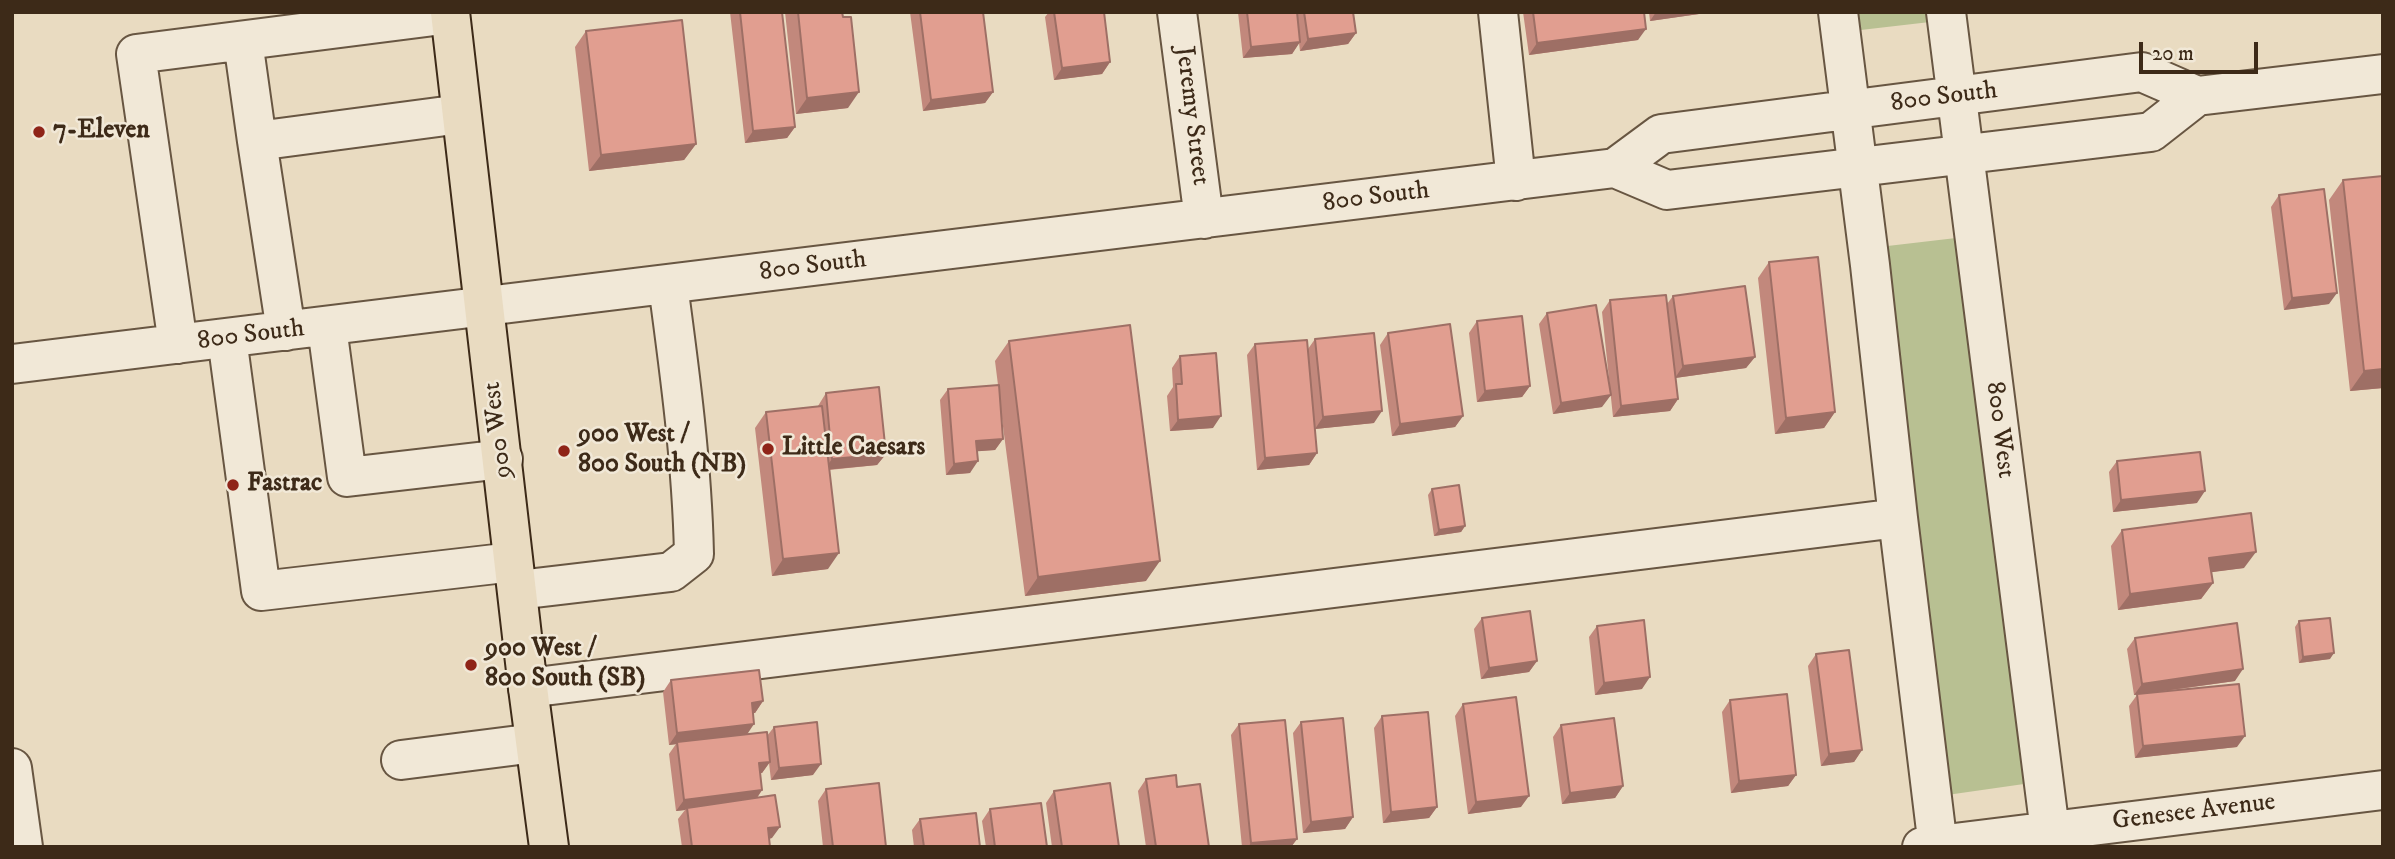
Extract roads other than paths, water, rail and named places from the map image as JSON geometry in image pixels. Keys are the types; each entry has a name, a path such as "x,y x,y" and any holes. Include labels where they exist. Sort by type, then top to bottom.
{"main road":[{"name":"900 West","path":"450,13 528,688 549,847"}],"street":[{"name":"Jeremy Street","path":"1177,12 1204,219"},
{"path":"1497,12 1516,181"},
{"path":"1838,12 1898,518 1933,846"},
{"name":"800 West","path":"1946,12 2051,839"},
{"path":"178,344 136,54 450,13"},
{"path":"243,41 286,331"},
{"name":"800 South","path":"12,364 1615,169 1667,190 2151,132 2197,96 2142,72 1661,134 1615,169"},
{"path":"2197,96 2383,74"},
{"path":"257,141 461,114"},
{"path":"227,338 261,591 515,576 671,572 694,554 681,387 668,285"},
{"path":"327,327 347,477 503,460"},
{"path":"528,688 1898,518"},
{"path":"401,760 535,743"},
{"path":"12,768 23,847"},
{"name":"Genesee Avenue","path":"1933,846 2051,839 2383,790"}],"place":[{"name":"7-Eleven","path":"39,132"},
{"name":"Little Caesars","path":"768,449"},
{"name":"900 West / 800 South (NB)","path":"564,451"},
{"name":"Fastrac","path":"233,485"},
{"name":"900 West / 800 South (SB)","path":"471,665"}]}
